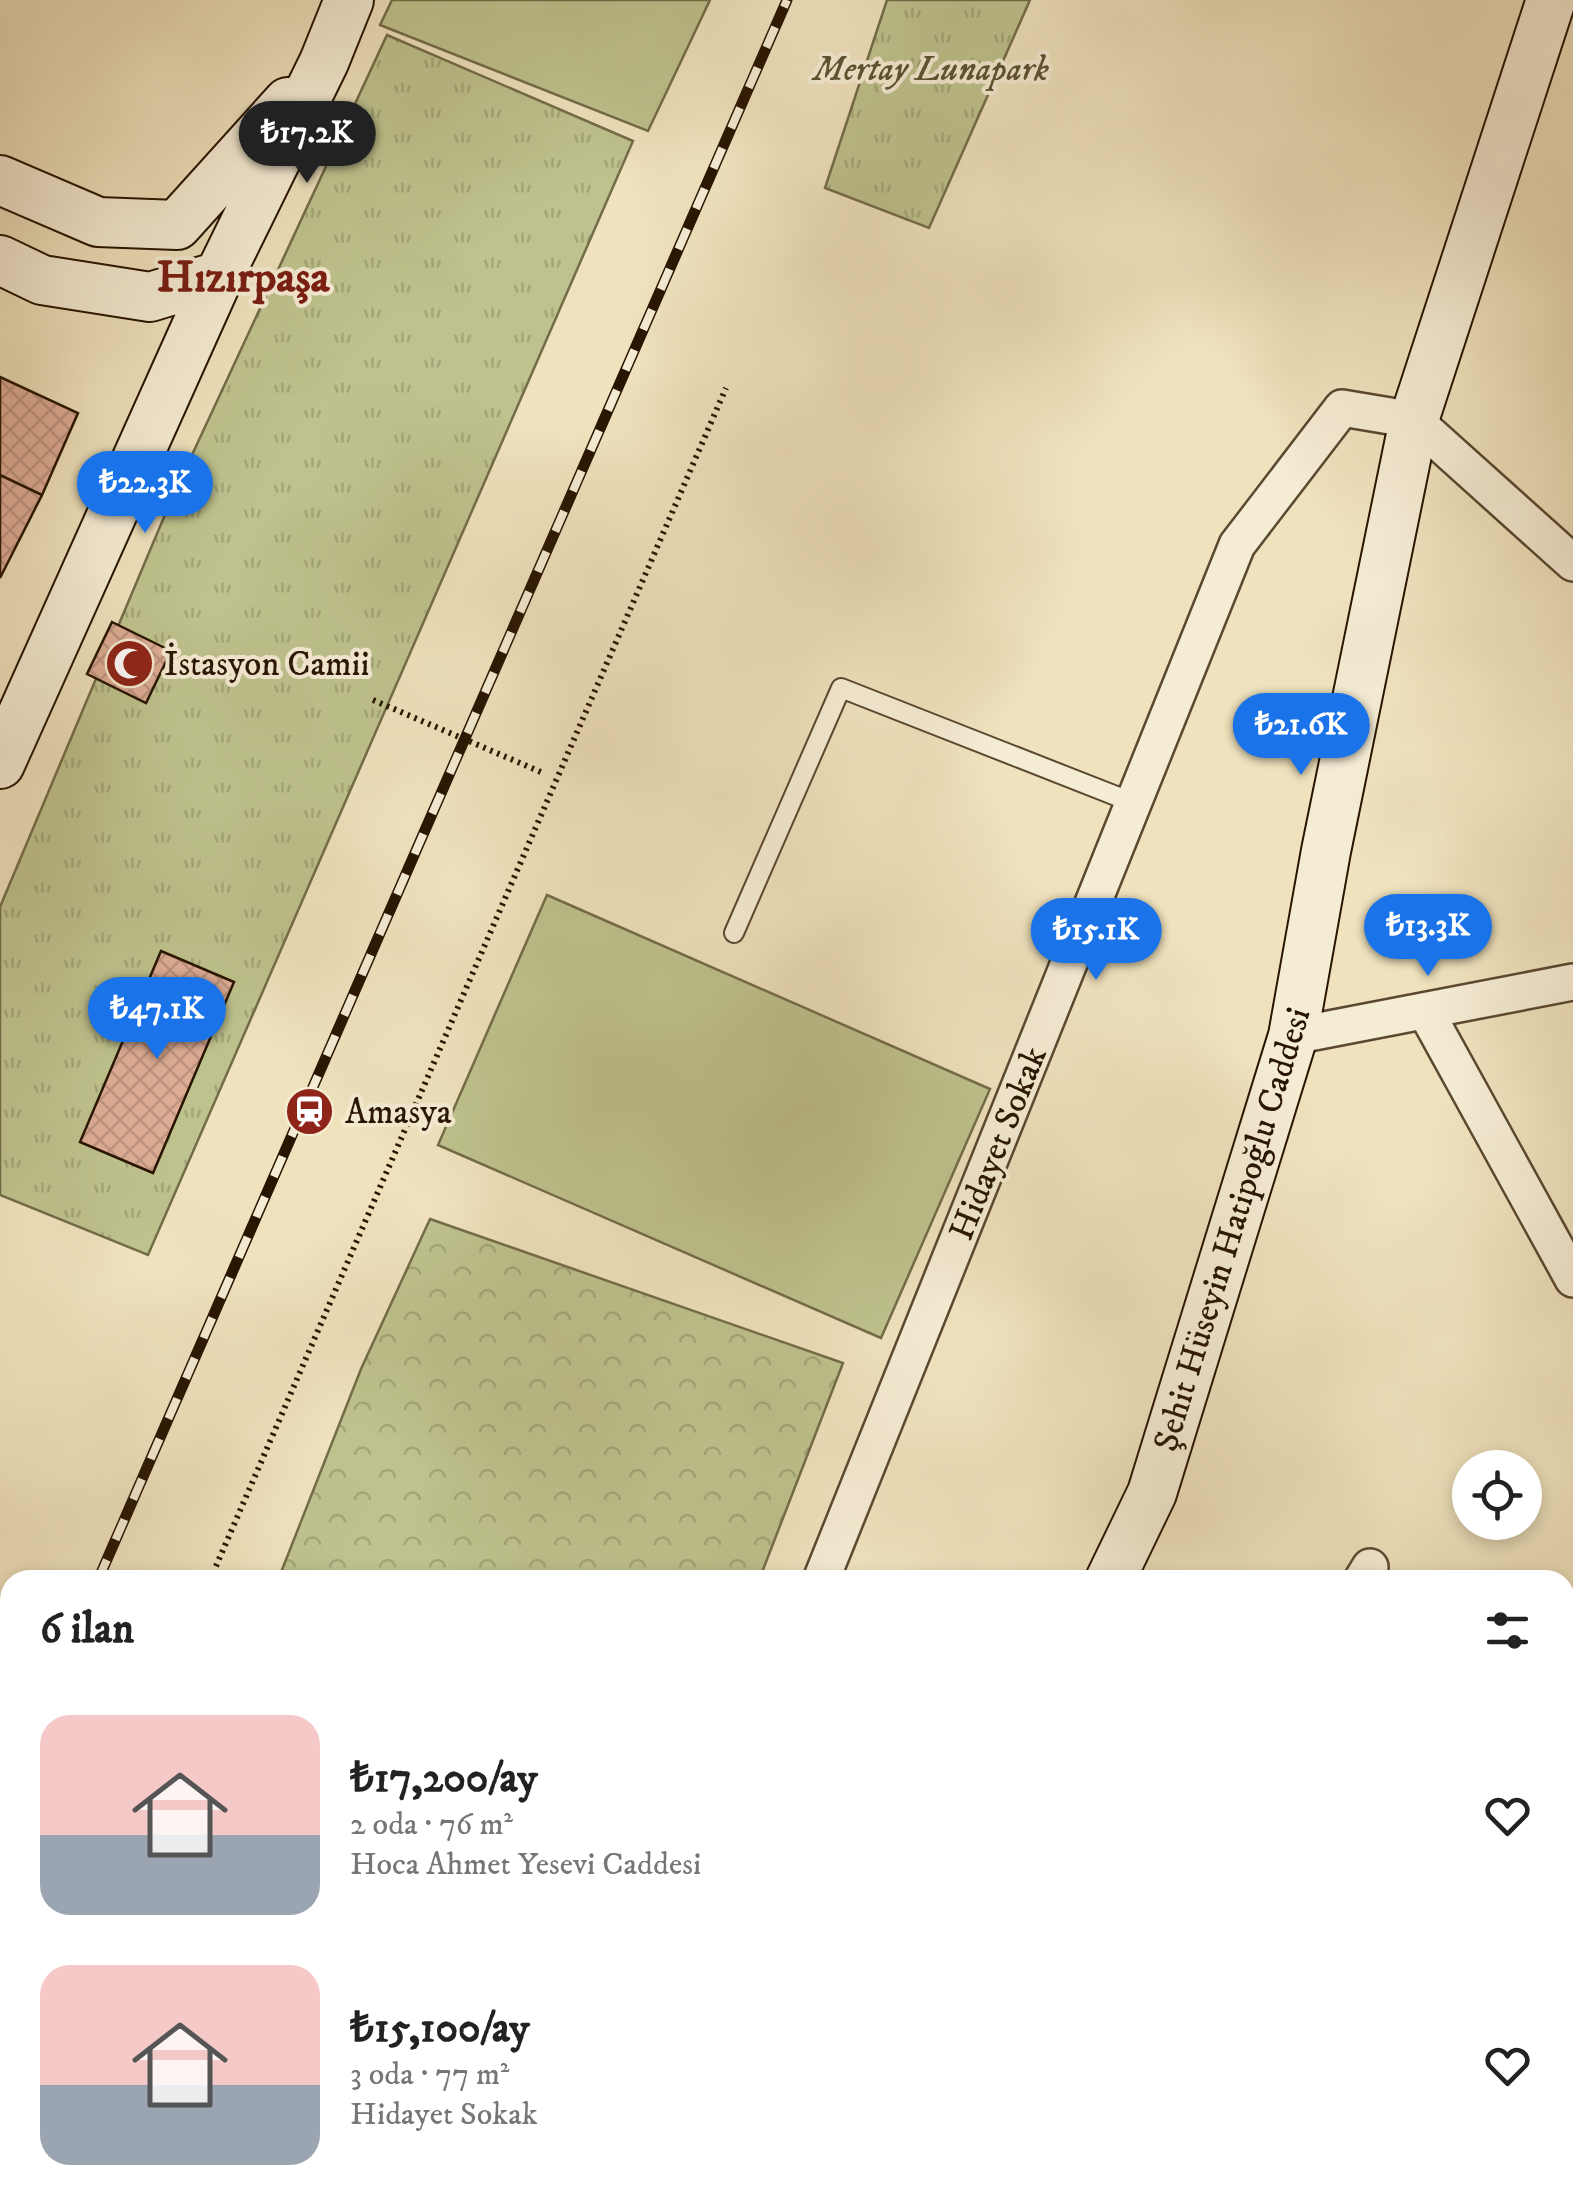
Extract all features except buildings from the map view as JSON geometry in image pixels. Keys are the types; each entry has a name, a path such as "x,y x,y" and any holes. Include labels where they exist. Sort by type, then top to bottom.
{"street":[{"path":"0,764 219,276 324,62 349,0"},
{"name":"Şehit Hüseyin Hatipoğlu Caddesi","path":"1115,1570 1152,1492 1293,1036 1326,850 1414,420 1551,0"},
{"path":"0,180 98,222 177,224 324,62"},
{"path":"0,260 42,280 150,297 219,276"},
{"name":"Hidayet Sokak","path":"825,1570 1237,545 1342,408 1414,420"},
{"path":"1414,420 1566,542"},
{"path":"1293,1036 1573,982"},
{"path":"1426,1012 1573,1279"}],"lane":[{"path":"734,933 841,688 1134,803"}],"path":[{"path":"214,1570 726,388"},
{"path":"373,700 542,772"}],"green space":[{"path":"392,0 710,0 648,131 380,25"},
{"name":"Mertay Lunapark","path":"887,0 1030,0 929,228 825,188"},
{"path":"387,35 633,141 148,1255 0,1195 0,907 172,498"},
{"path":"547,895 990,1089 881,1338 438,1145"},
{"path":"430,1219 843,1363 763,1570 282,1570 361,1369"}],"railway":[{"path":"102,1570 787,0"}],"place":[{"name":"İstasyon Camii","path":"129,663"},
{"name":"Amasya","path":"310,1111"}],"district":[{"name":"Hızırpaşa","path":"243,275"}]}
